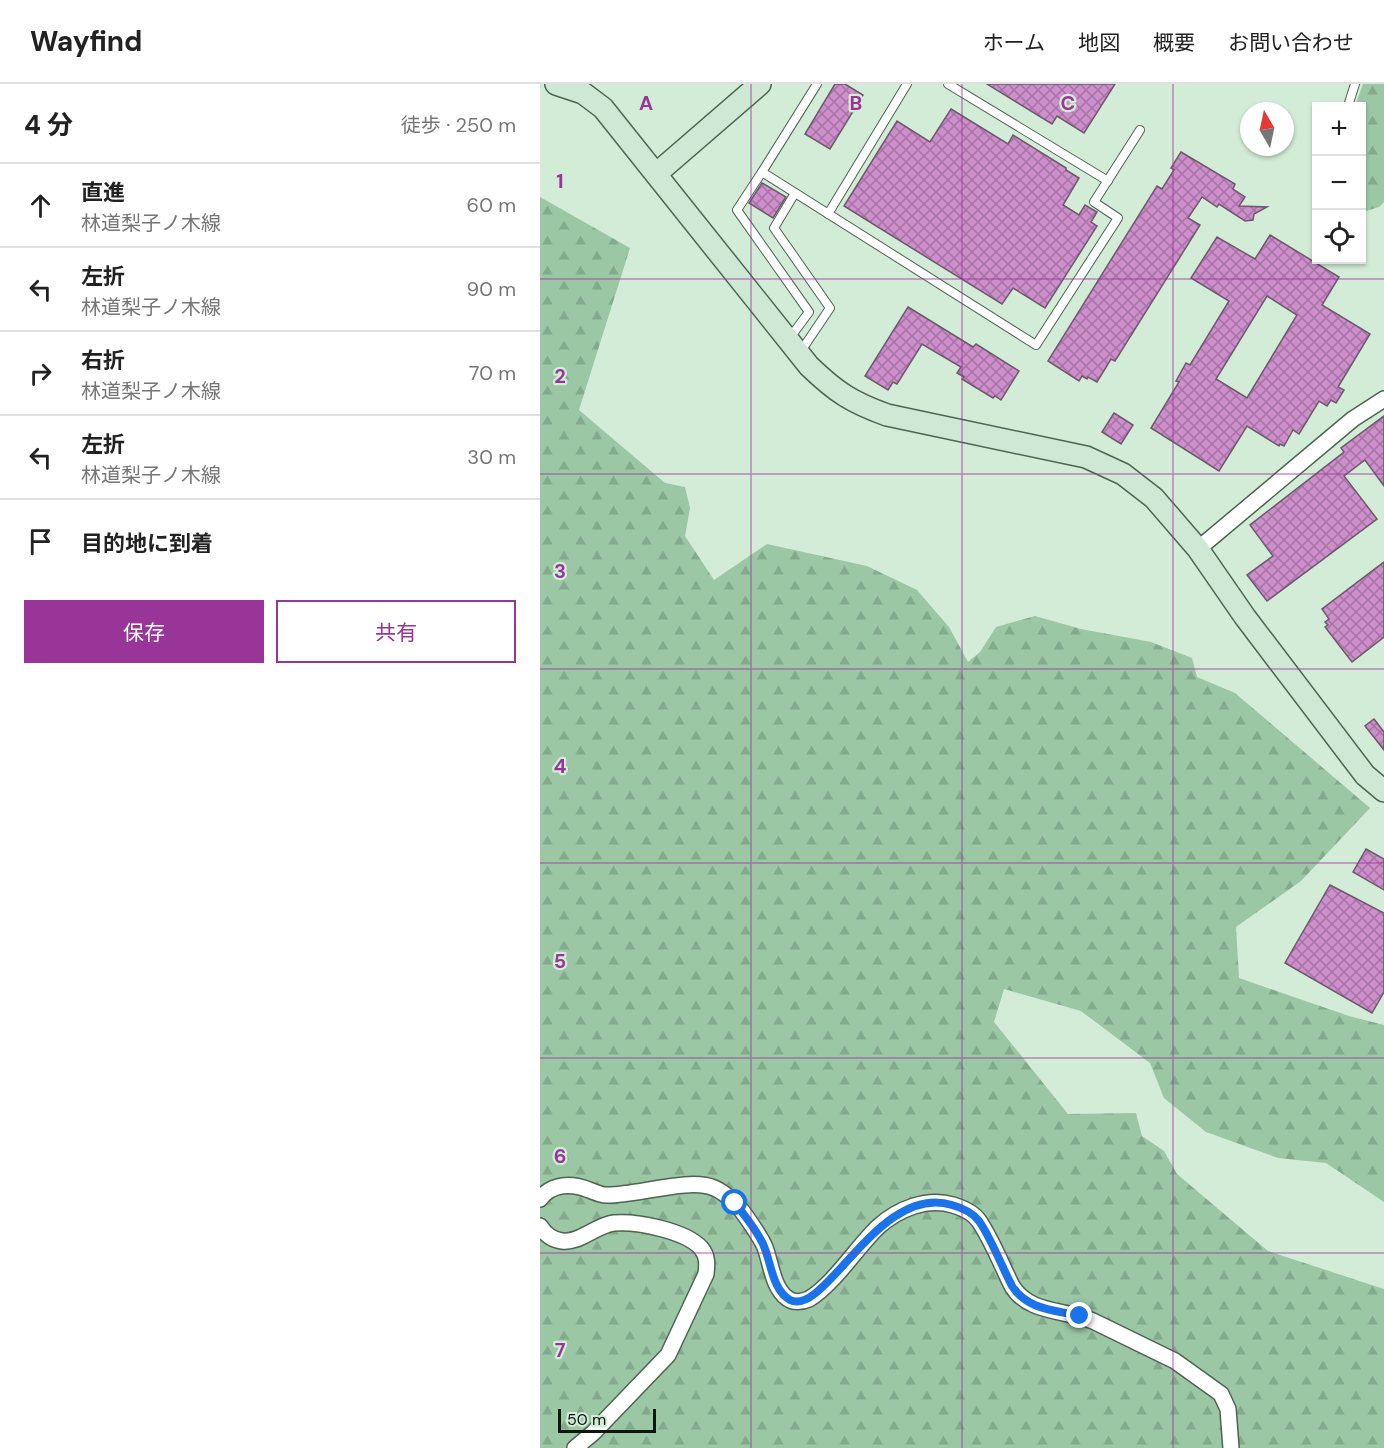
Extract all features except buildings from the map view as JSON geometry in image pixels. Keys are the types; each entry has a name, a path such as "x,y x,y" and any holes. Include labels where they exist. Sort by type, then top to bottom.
{"street":[{"path":"556,84 583,93 603,108 794,347 832,389 857,404 887,415 1086,457 1123,474 1154,498 1198,549 1245,617 1365,775 1384,791"},
{"path":"656,174 760,84"},
{"path":"1198,549 1353,419 1384,399"},
{"path":"540,1199 547,1191 558,1186 569,1185 602,1195 694,1185 714,1188 735,1203 752,1223 764,1245 778,1287 788,1299 795,1302 808,1299 831,1279 879,1226 902,1211 933,1202 944,1202 967,1210 979,1221 1012,1286 1027,1303 1093,1321 1175,1361 1221,1394 1228,1409 1231,1448"},
{"path":"540,1226 553,1238 563,1241 579,1238 593,1230 612,1224 651,1225 695,1243 705,1254 707,1263 706,1274 668,1355 593,1433 575,1448"}],"lane":[{"path":"794,347 809,312 737,210 817,84"},
{"path":"828,214 907,84"},
{"path":"948,84 1108,181"},
{"path":"1349,102 1355,84"},
{"path":"762,172 1036,345 1118,218 1094,202 1140,130"},
{"path":"794,347 830,308 774,228 795,193"}],"green space":[{"path":"1363,84 1384,84 1384,202 1379,207 1366,211 1366,102 1356,102"},
{"path":"540,197 630,248 579,410 665,483 685,487 690,508 685,536 714,580 767,544 867,566 917,590 949,627 968,662 980,652 996,627 1035,616 1081,629 1151,642 1192,658 1197,677 1235,693 1370,808 1301,881 1236,927 1239,978 1349,1016 1384,1025 1384,1202 1326,1163 1278,1158 1206,1132 1164,1098 1150,1063 1081,1011 1004,989 994,1022 1068,1114 1136,1113 1142,1136 1164,1151 1177,1174 1268,1251 1384,1289 1384,1448 540,1448"}],"route":[{"path":"735,1203 752,1223 764,1245 778,1287 788,1299 795,1302 808,1299 831,1279 879,1226 914,1206 944,1202 967,1210 979,1221 1012,1286 1027,1303 1080,1316"}]}
